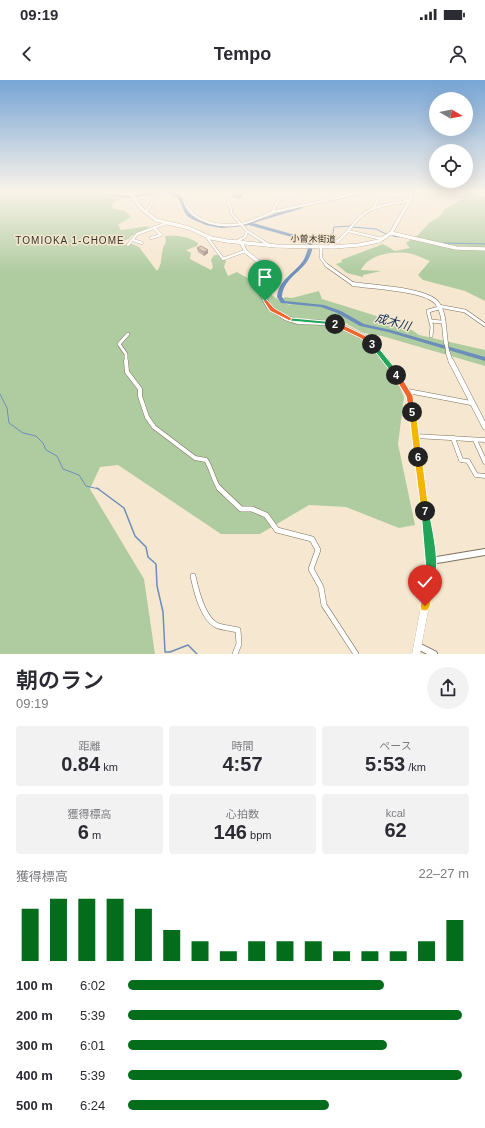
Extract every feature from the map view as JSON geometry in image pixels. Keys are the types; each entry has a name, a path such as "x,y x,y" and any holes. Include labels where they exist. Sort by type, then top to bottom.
{"main road":[{"name":"小曽木街道","path":"156,219 190,228 206,236 239,242 269,245 343,247 382,239 391,233"},
{"path":"399,219 391,233 456,248 485,249"},
{"path":"239,242 245,251 270,271 269,276 259,289 272,310 294,321 331,323 362,336 374,346 408,391 411,400 431,561 431,577 417,650"}],"street":[{"path":"198,219 212,223 242,225 257,219"},
{"path":"236,219 247,231 269,245"},
{"path":"357,219 338,243 322,247 321,254 324,263 346,281 353,284 421,294 433,299 439,307 441,322 452,366 485,427"},
{"path":"128,245 137,234 155,229 167,223"},
{"path":"151,238 161,235 155,229"},
{"path":"239,242 246,236 247,231"},
{"path":"348,231 382,239"},
{"path":"206,236 223,259 227,259 245,251"},
{"path":"133,240 142,243"},
{"path":"431,336 432,327 428,311 439,307 464,311 485,324"},
{"path":"431,321 441,322"},
{"path":"128,334 119,344 126,354 127,372 140,389 140,396 145,406 147,417 154,427 195,458 206,460 212,469 216,485 241,509 252,509 266,515 277,530 312,539 318,550 311,569 321,587 324,605 356,654"},
{"path":"408,391 471,403"},
{"path":"415,436 485,440"},
{"path":"454,438 461,460 468,461 476,475 485,476"},
{"path":"475,440 485,462"},
{"path":"431,561 485,552"},
{"path":"193,576 196,590 211,622 238,630 239,644 235,654"},
{"path":"417,650 434,654"}],"green space":[{"path":"0,219 128,219 118,225 121,230 149,226 147,230 131,236 129,239 114,243 112,246 132,244 139,247 157,271 166,242 165,236 182,236 198,243 197,246 186,250 191,253 190,259 211,270 213,267 211,260 214,255 222,255 226,261 224,267 228,276 237,272 287,304 291,305 283,299 285,297 292,298 319,291 322,299 383,318 396,326 412,330 419,335 485,350 485,366 382,336 363,333 338,319 331,321 330,324 361,338 370,344 397,380 404,397 398,444 415,525 399,528 346,507 309,505 260,534 221,534 118,465 100,467 90,489 144,579 155,654 0,654"},
{"path":"436,219 485,219 485,301 465,291 423,280 418,275 430,261 414,255 405,253 390,253 376,257 370,260 361,270 381,271 363,275 363,277 347,273 336,264 342,262 341,260 383,244 395,251 410,248 406,243 419,234 429,223"}],"building":[{"path":"201,246 208,250 204,252 197,248"}],"waterway":[{"path":"195,219 208,224 221,226 248,224 265,219"},
{"name":"成木川","path":"251,224 292,235 307,241 311,245 309,254 305,261 283,284 280,290 279,297 283,302 322,306 339,312 362,325 389,331 485,359"},
{"path":"306,241 324,238 333,233 334,227 350,226"},
{"path":"353,227 376,229 386,234"},
{"path":"393,236 399,237"},
{"path":"444,243 485,244"},
{"path":"0,394 7,408 9,423 23,433 36,436 43,443 46,450 57,456 63,469 79,475 86,486 98,489"},
{"path":"98,489 124,508 135,536 146,547 148,557 156,564 157,586 163,612 165,652 170,652 188,645 197,654"}],"district":[{"name":"TOMIOKA 1-CHOME","path":"70,240"}],"route":[{"path":"265,301 272,310 294,321 326,322 335,324 367,339 378,350 408,391 411,400 432,569 425,606"}]}
